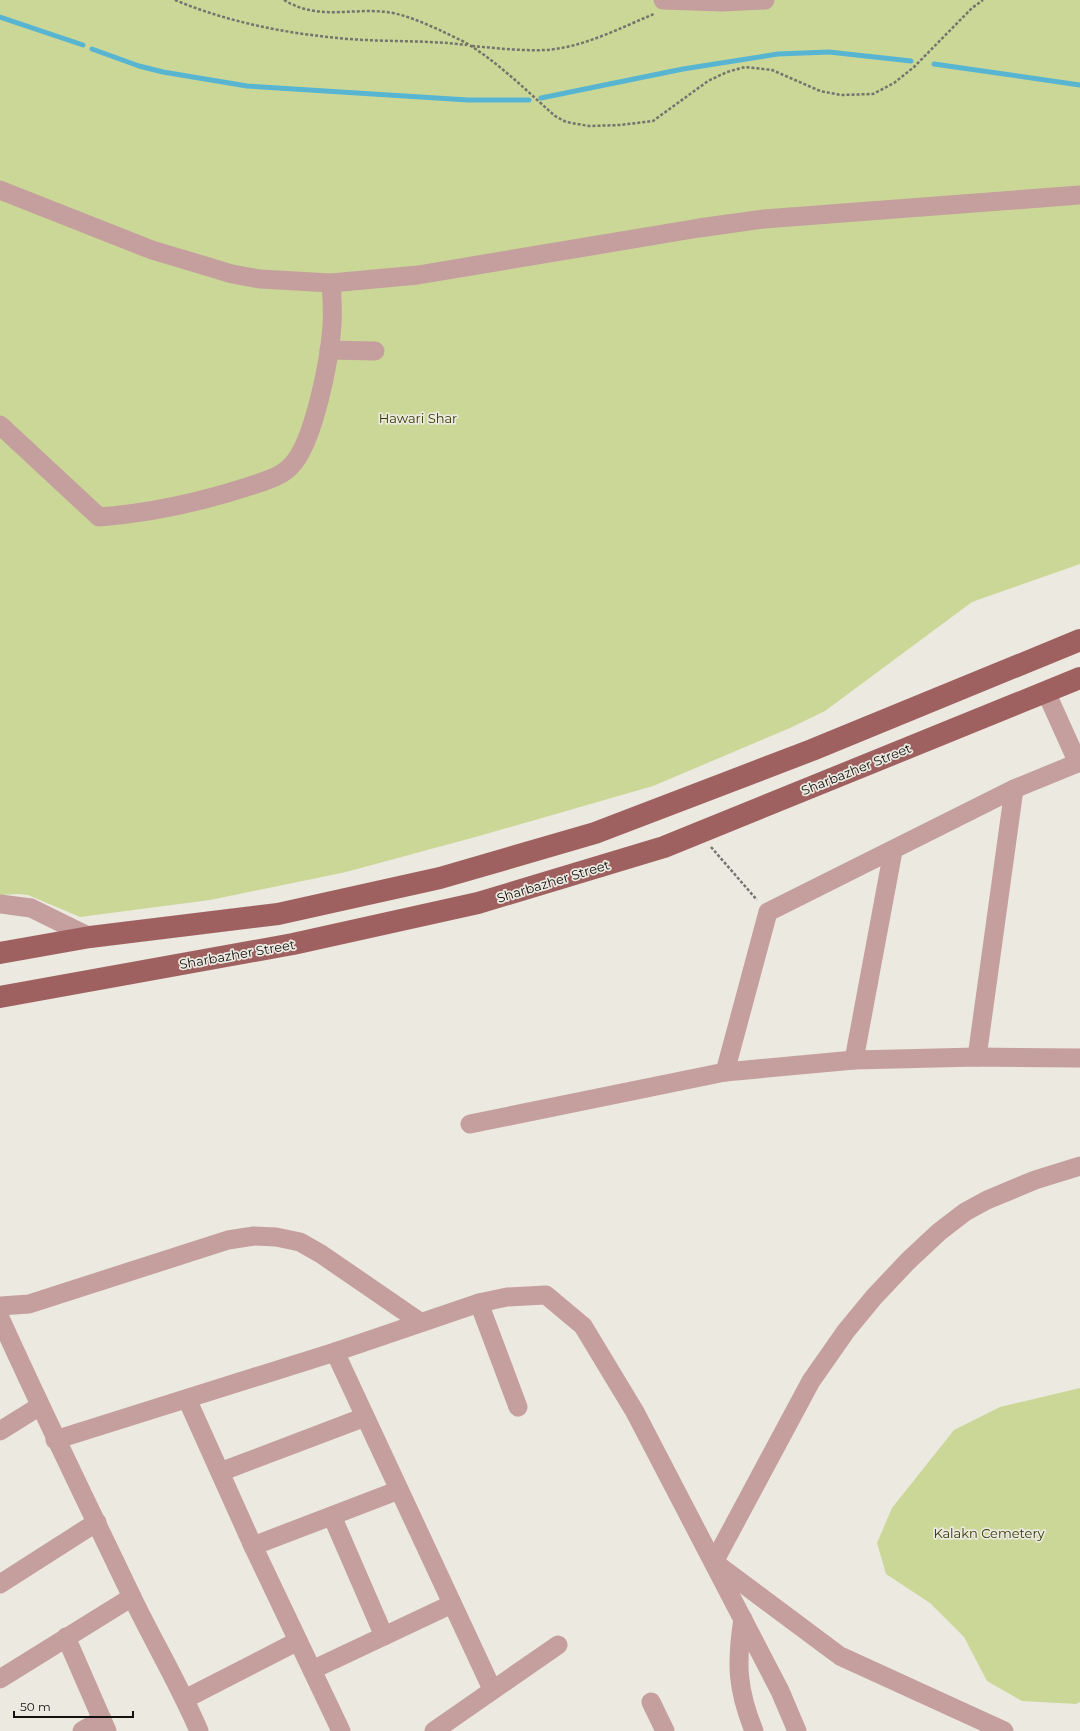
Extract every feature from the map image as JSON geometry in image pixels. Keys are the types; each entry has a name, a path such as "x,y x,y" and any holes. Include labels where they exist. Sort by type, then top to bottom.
{"main road":[{"path":"0,953 90,937 278,914 440,878 596,833 812,750 1080,640"},
{"name":"Sharbazher Street","path":"0,997 294,944 478,903 664,847 1080,678"},
{"path":"411,884 420,916"}],"street":[{"path":"661,6 765,0"},
{"path":"0,190 152,250 232,274 260,279 331,283 418,275 699,228 764,219 1080,195"},
{"path":"0,425 99,517 149,512 190,503 269,479 290,468 300,454 310,431 326,370 329,350 333,306 331,283"},
{"path":"329,350 375,351"},
{"path":"725,1072 768,912 893,851 1014,789 1079,763 1046,692"},
{"path":"977,1057 1014,789"},
{"path":"854,1060 893,851"},
{"path":"0,904 31,908 90,937"},
{"path":"470,1124 725,1072 854,1060 977,1057 1080,1058"},
{"path":"714,1562 811,1381 846,1331 874,1296 934,1237 965,1212 988,1200 1035,1180 1079,1164"},
{"path":"0,1306 28,1304 228,1240 254,1236 276,1237 300,1242 321,1254 420,1322"},
{"path":"55,1440 335,1352 479,1303 507,1297 546,1295 583,1326 635,1412 780,1691 797,1731"},
{"path":"479,1303 518,1407"},
{"path":"0,1318 55,1440 132,1597 185,1699 199,1731"},
{"path":"335,1352 492,1690"},
{"path":"187,1398 253,1546 341,1731"},
{"path":"0,1431 40,1406"},
{"path":"220,1472 365,1417"},
{"path":"253,1546 399,1490"},
{"path":"332,1516 384,1636"},
{"path":"0,1584 96,1522"},
{"path":"714,1562 840,1656 1004,1731"},
{"path":"0,1679 132,1597"},
{"path":"312,1670 452,1604"},
{"path":"743,1619 738,1650 739,1681 746,1711 754,1731"},
{"path":"66,1637 104,1725 82,1731"},
{"path":"185,1699 298,1641"},
{"path":"434,1731 558,1645"},
{"path":"652,1702 665,1731"}],"path":[{"path":"174,0 225,18 256,26 281,30 350,39 419,40 522,50 561,48 610,32 661,6"},
{"path":"284,0 298,7 310,10 335,13 381,11 422,22 470,45 502,69 556,116 566,122 589,126 620,126 653,121 708,82 727,72 745,68 754,67 772,70 825,92 854,95 872,94 894,83 914,67 972,8 983,0"},
{"path":"699,833 768,912"}],"green space":[{"name":"Hawari Shar","path":"0,0 1080,0 1080,564 972,602 825,711 790,728 653,786 479,836 346,872 210,900 80,917 28,895 0,895"},
{"name":"Kalakn Cemetery","path":"1080,1388 1080,1702 1076,1704 1022,1701 987,1681 964,1637 930,1603 886,1574 877,1543 892,1508 954,1430 1000,1407"}],"waterway":[{"path":"0,17 83,45"},
{"path":"92,49 139,66 163,72 247,86 468,100 529,100"},
{"path":"541,98 683,69 778,54 829,52 911,61"},
{"path":"934,64 1080,85"}]}
